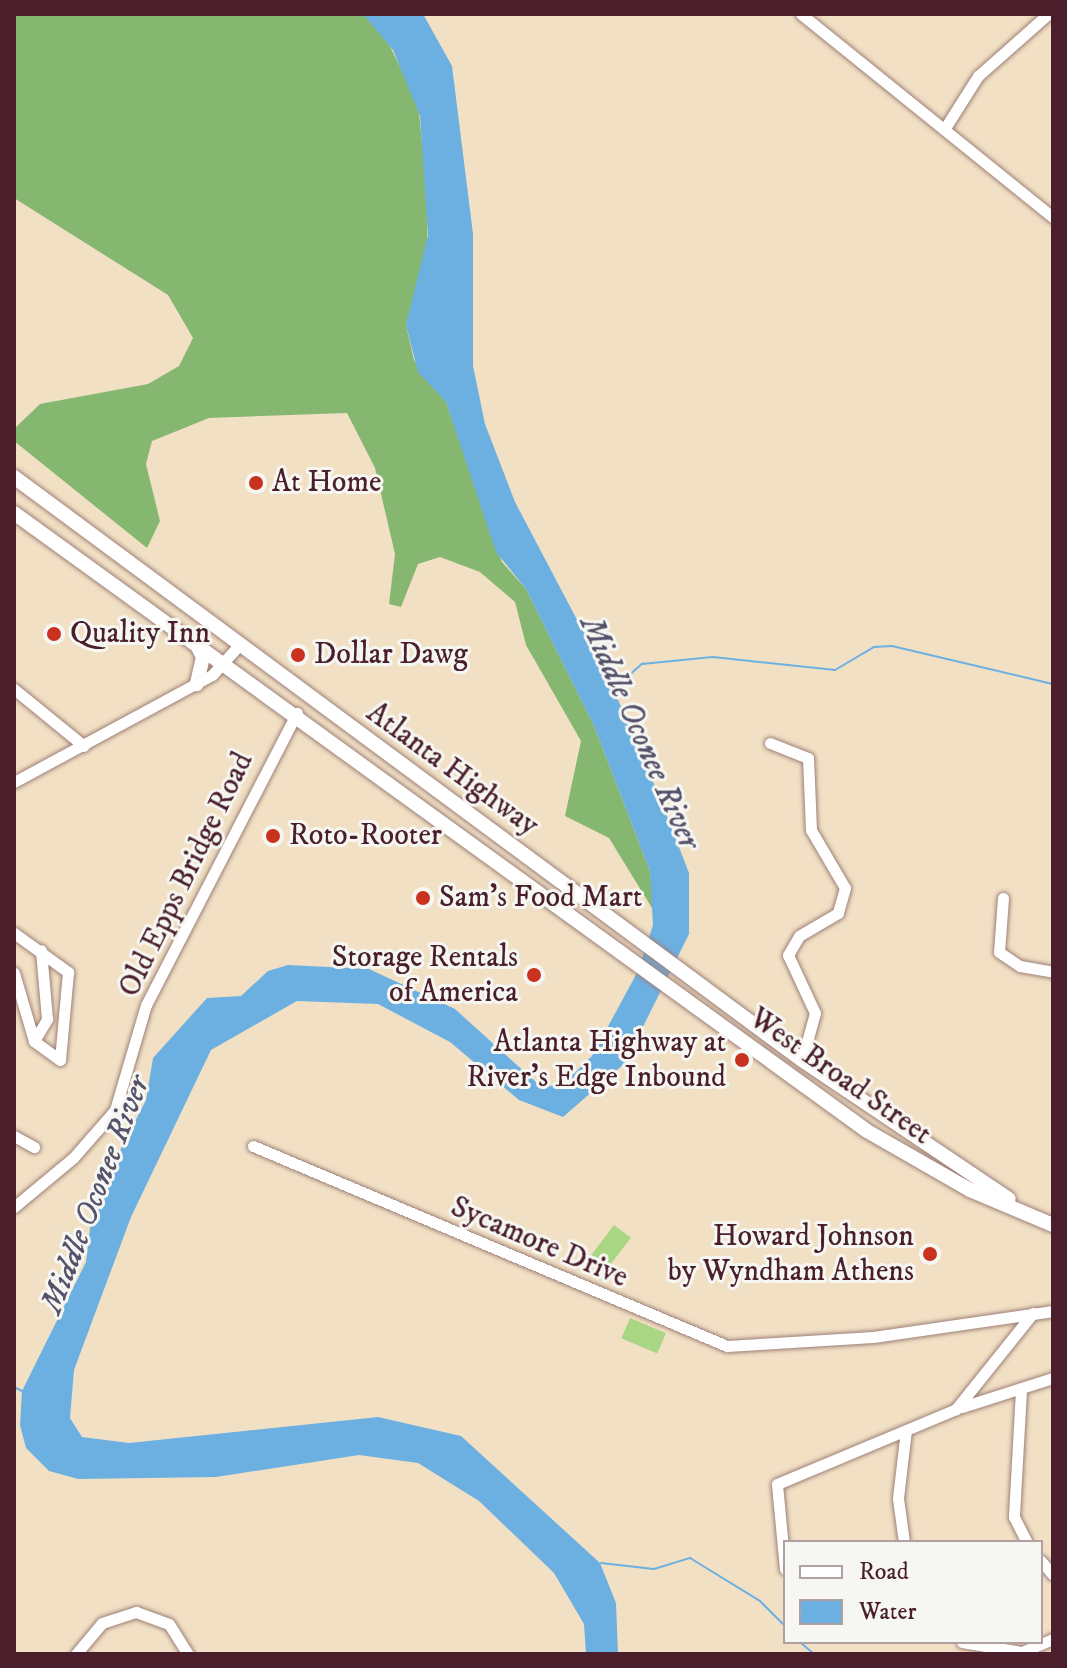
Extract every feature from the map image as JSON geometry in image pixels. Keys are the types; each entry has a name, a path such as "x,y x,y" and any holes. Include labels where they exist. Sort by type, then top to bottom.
{"main road":[{"name":"Atlanta Highway","path":"14,477 77,527 668,960"},
{"path":"14,488 77,527"},
{"name":"Atlanta Highway","path":"14,513 191,634 644,969"},
{"path":"191,634 203,657 197,684"},
{"name":"West Broad Street","path":"668,960 863,1104 1019,1207 1053,1225"},
{"name":"West Broad Street","path":"644,969 852,1121 929,1170 1019,1207"},
{"path":"852,1121 863,1104"}],"street":[{"path":"801,14 1053,217"},
{"path":"945,128 978,76 1043,15"},
{"path":"14,782 197,684 228,661 240,644"},
{"path":"14,689 84,746"},
{"name":"Old Epps Bridge Road","path":"14,1207 73,1158 115,1110 151,994 297,713"},
{"path":"770,743 808,758 811,830 845,888 838,913 799,936 788,955 815,1013 802,1060"},
{"path":"1003,898 999,952 1020,966 1053,972"},
{"path":"14,933 68,972 60,1060 34,1041 14,973"},
{"path":"34,1041 47,1019 41,950"},
{"path":"14,1136 34,1147"},
{"name":"Sycamore Drive","path":"253,1146 727,1346 873,1337 1053,1311"},
{"path":"956,1409 1033,1313"},
{"path":"783,1548 777,1484 956,1409 1053,1378"},
{"path":"1021,1390 1014,1517 1026,1540"},
{"path":"904,1540 898,1498 906,1430"},
{"path":"76,1654 102,1623 136,1612 169,1624 188,1654"},
{"path":"974,1644 1022,1652 1041,1644"}],"green space":[{"path":"14,14 363,14 387,40 418,104 428,199 427,247 406,325 414,360 446,402 502,562 526,589 594,726 650,871 655,913 609,838 565,816 581,741 526,645 515,602 480,572 440,557 418,564 401,607 389,604 395,554 375,468 347,413 209,418 152,441 146,464 160,521 147,548 14,441 14,429 40,404 148,384 179,366 193,338 168,295 14,198"},
{"path":"614,1225 631,1238 605,1272 588,1259"},
{"path":"630,1318 666,1333 657,1353 621,1338"}],"water":[{"path":"363,14 423,14 452,66 473,234 473,366 485,424 515,502 614,690 660,798 689,873 689,934 625,1063 563,1117 519,1100 450,1042 378,1004 297,1001 211,1050 131,1217 74,1370 70,1418 82,1437 129,1443 378,1417 461,1436 600,1563 616,1603 618,1654 586,1654 584,1624 554,1573 479,1501 418,1463 359,1455 216,1477 78,1479 49,1471 26,1448 20,1425 22,1391 86,1262 93,1203 146,1100 153,1058 207,998 241,996 268,971 288,965 369,969 455,1009 538,1084 560,1087 592,1056 638,971 653,925 650,871 594,726 526,589 496,552 446,402 418,372 406,325 428,235 420,116 393,50"}],"waterway":[{"name":"Middle Oconee River","path":"614,689 642,664 713,657 835,670 874,647 892,646 1053,684"},
{"path":"14,1387 24,1392"},
{"path":"601,1563 654,1569 690,1558 760,1601 783,1624"},
{"path":"802,1644 814,1654"}],"place":[{"name":"At Home","path":"256,483"},
{"name":"Quality Inn","path":"54,634"},
{"name":"Dollar Dawg","path":"298,655"},
{"name":"Roto-Rooter","path":"273,836"},
{"name":"Sam's Food Mart","path":"423,898"},
{"name":"Storage Rentals of America","path":"534,975"},
{"name":"Atlanta Highway at River's Edge Inbound","path":"742,1060"},
{"name":"Howard Johnson by Wyndham Athens","path":"930,1254"}]}
